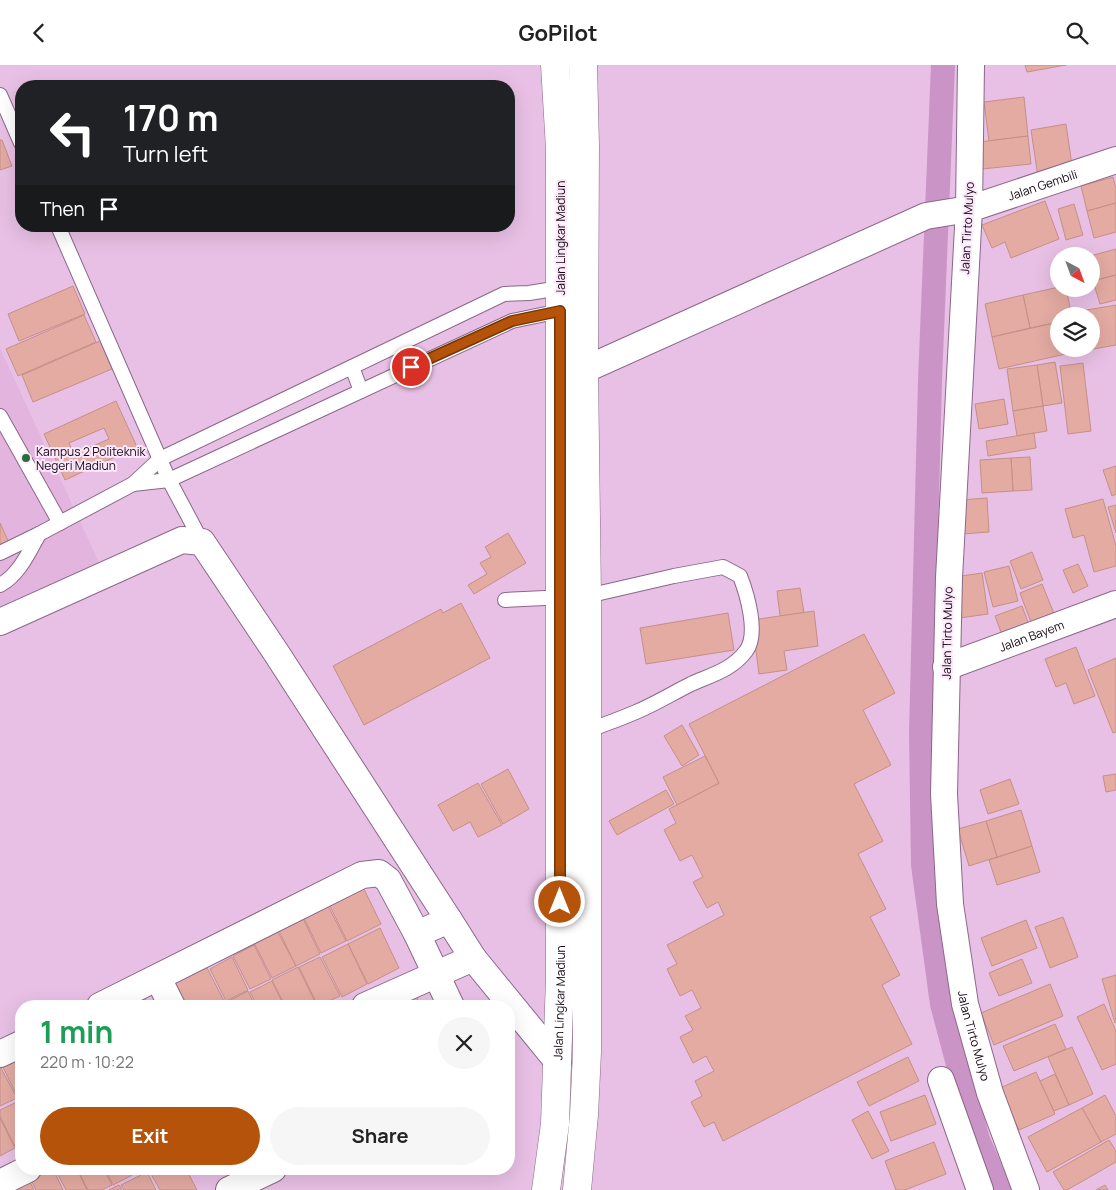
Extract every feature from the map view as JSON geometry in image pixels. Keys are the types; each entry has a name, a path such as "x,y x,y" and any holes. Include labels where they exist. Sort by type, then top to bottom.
{"main road":[{"name":"Jalan Lingkar Madiun","path":"546,1190 555,1124 560,978 560,149 555,65"},
{"name":"Jalan Lingkar Madiun","path":"577,1190 584,1115 587,1052 585,146 582,65"}],"street":[{"name":"Jalan Tirto Mulyo","path":"971,65 946,667 944,794 950,904 965,1004 990,1093 1026,1190"},
{"name":"Jalan Gembili","path":"584,370 926,216 965,210 1116,161"},
{"path":"0,622 182,540 202,542 277,654 473,958 507,1000"},
{"name":"Jalan Bayem","path":"946,667 1116,604"},
{"path":"112,1000 362,875 379,873 388,880 449,1000"},
{"path":"417,934 449,920"},
{"path":"378,1000 473,958"},
{"path":"158,978 169,1000"},
{"path":"515,1009 558,1062"},
{"path":"0,1054 15,1047"},
{"path":"940,1080 980,1190"},
{"path":"0,1183 16,1175"},
{"path":"229,1190 254,1175"}],"lane":[{"path":"0,95 15,129"},
{"path":"61,232 169,480 202,542"},
{"path":"0,553 40,534 133,484 160,459 504,294 529,293 560,300"},
{"path":"133,484 169,480 560,300"},
{"path":"352,367 361,391"},
{"path":"0,416 60,523"},
{"path":"0,585 5,583 22,565 40,534"},
{"path":"505,601 587,596 722,567 740,576 747,593 752,631 748,650 726,670 694,683 637,711 586,731"}],"shaded area":[{"name":"Kampus 2 Politeknik Negeri Madiun","path":"0,348 102,569 0,615"}],"building":[{"path":"1025,65 1066,65 1027,72"},
{"path":"1024,97 1028,136 989,141 984,102"},
{"path":"1066,124 1073,172 1038,177 1031,130"},
{"path":"1028,136 1031,164 982,169 979,142"},
{"path":"0,140 2,140 12,166 0,170"},
{"path":"1113,177 1116,189 1116,203 1087,211 1081,186"},
{"path":"1045,201 1059,239 1011,258 1005,242 992,248 982,225"},
{"path":"1116,203 1116,232 1094,238 1087,211"},
{"path":"1074,204 1083,235 1066,240 1058,209"},
{"path":"1116,249 1116,275 1100,279 1100,253"},
{"path":"1116,275 1116,300 1100,304 1098,297 1100,297 1100,279"},
{"path":"73,286 85,314 19,341 8,314"},
{"path":"1050,289 1050,297 1068,297 1070,307 1050,307 1050,324 1030,328 1023,295"},
{"path":"1023,295 1030,328 992,337 985,304"},
{"path":"1116,305 1116,345 1100,348 1100,308"},
{"path":"84,315 96,342 18,376 6,349"},
{"path":"1050,324 1050,357 1052,357 999,369 992,337"},
{"path":"100,341 112,369 33,402 22,375"},
{"path":"1055,362 1062,403 1043,406 1037,365"},
{"path":"1083,363 1091,431 1068,434 1060,366"},
{"path":"1037,365 1043,406 1013,411 1007,369"},
{"path":"1004,399 1008,424 979,429 975,404"},
{"path":"116,401 137,447 65,480 44,434","holes":["104,428 109,439 74,454 69,443"]},
{"path":"1043,406 1047,431 1017,436 1013,411"},
{"path":"1034,433 1036,448 988,456 986,441"},
{"path":"1030,457 1032,490 1013,491 1011,458"},
{"path":"1011,458 1013,491 982,493 980,460"},
{"path":"1116,466 1116,494 1112,496 1103,470"},
{"path":"987,498 989,532 962,534 960,500"},
{"path":"1103,499 1116,546 1116,566 1094,572 1084,535 1073,538 1065,509"},
{"path":"1116,505 1116,533 1108,507"},
{"path":"0,523 10,545 0,550"},
{"path":"508,533 526,563 474,594 468,585 487,574 480,563 491,557 485,547"},
{"path":"1032,552 1043,580 1021,589 1010,561"},
{"path":"1078,564 1088,586 1073,593 1063,570"},
{"path":"1009,566 1018,601 993,607 984,572"},
{"path":"982,573 988,614 960,618 954,577"},
{"path":"1042,584 1055,616 1032,625 1020,593"},
{"path":"800,588 804,613 780,616 777,591"},
{"path":"461,603 490,658 364,725 333,666 441,609 443,613"},
{"path":"1022,606 1032,633 1005,643 995,616"},
{"path":"814,611 818,646 784,651 787,670 759,674 752,620"},
{"path":"728,613 734,650 646,664 640,628"},
{"path":"864,634 895,693 863,710 891,765 854,784 883,841 858,854 886,909 870,917 900,975 882,985 912,1044 723,1141 714,1122 704,1127 691,1102 702,1096 695,1081 714,1071 706,1056 693,1063 680,1037 693,1030 685,1016 701,1008 692,990 680,996 667,969 677,964 667,945 724,915 718,902 707,908 693,882 703,877 692,855 680,861 664,830 676,823 669,809 719,783 689,724"},
{"path":"1076,647 1095,696 1074,704 1066,683 1056,687 1045,659"},
{"path":"1116,658 1116,732 1113,733 1088,670"},
{"path":"682,725 699,755 682,766 664,736"},
{"path":"705,756 719,783 677,805 663,777"},
{"path":"508,769 529,809 503,824 481,784"},
{"path":"1116,774 1116,790 1106,792 1103,776"},
{"path":"1010,779 1019,804 988,814 980,790"},
{"path":"478,783 502,825 478,837 470,822 453,831 438,805"},
{"path":"666,790 674,804 617,835 609,821"},
{"path":"1021,810 1032,846 997,857 986,821"},
{"path":"986,821 997,857 969,866 958,829"},
{"path":"1032,846 1040,872 997,885 989,860"},
{"path":"361,883 381,924 347,941 327,900"},
{"path":"325,900 346,941 321,953 301,912"},
{"path":"300,912 320,954 296,966 276,925"},
{"path":"1063,917 1078,957 1050,968 1035,927"},
{"path":"1026,920 1037,948 992,966 981,938"},
{"path":"274,925 296,966 272,978 251,937"},
{"path":"380,928 399,968 368,984 348,944"},
{"path":"348,944 367,984 342,997 322,957"},
{"path":"254,945 271,979 250,989 233,956"},
{"path":"232,957 248,990 226,1000 210,969"},
{"path":"320,957 340,996 331,1000 315,1000 299,967"},
{"path":"1022,959 1032,983 999,996 989,973"},
{"path":"205,964 223,1000 176,1000 168,983"},
{"path":"298,967 314,1000 282,1000 272,980"},
{"path":"1116,975 1116,1022 1115,1023 1102,979"},
{"path":"272,981 281,1000 254,1000 250,992"},
{"path":"1050,984 1063,1016 994,1045 981,1013"},
{"path":"248,991 252,1000 231,1000"},
{"path":"415,994 418,1000 403,1000"},
{"path":"1104,1004 1116,1031 1116,1064 1102,1070 1077,1017"},
{"path":"1055,1024 1066,1049 1014,1071 1003,1046"},
{"path":"1072,1047 1093,1094 1069,1105 1048,1057"},
{"path":"908,1057 919,1081 869,1106 857,1082"},
{"path":"15,1059 15,1092 2,1065"},
{"path":"0,1066 15,1094 15,1099 0,1106"},
{"path":"1036,1072 1055,1114 1019,1130 1000,1088"},
{"path":"1055,1074 1069,1105 1054,1111 1040,1081"},
{"path":"925,1095 936,1124 891,1141 880,1112"},
{"path":"1105,1095 1116,1116 1116,1134 1101,1142 1082,1108"},
{"path":"15,1103 15,1147 0,1116 0,1110"},
{"path":"1082,1108 1101,1142 1047,1172 1028,1137"},
{"path":"868,1111 889,1151 872,1159 852,1120"},
{"path":"0,1118 15,1148 0,1156"},
{"path":"1109,1140 1116,1151 1116,1162 1064,1190 1053,1172"},
{"path":"934,1142 946,1174 905,1190 896,1190 885,1161"},
{"path":"41,1175 56,1175 63,1190 36,1190 31,1180"},
{"path":"58,1175 80,1175 87,1190 66,1190"},
{"path":"80,1175 107,1175 112,1185 102,1190 88,1190"},
{"path":"108,1175 132,1175 113,1185"},
{"path":"141,1175 148,1175 156,1190 124,1190 121,1185"},
{"path":"152,1175 189,1175 197,1190 160,1190"},
{"path":"29,1180 34,1190 10,1190"},
{"path":"119,1185 122,1190 109,1190"},
{"path":"1105,1185 1108,1190 1096,1190"}],"waterway":[{"path":"943,65 930,380 921,733 923,865 942,1004 978,1140 1000,1190"}],"place":[{"name":"Kampus 2 Politeknik Negeri Madiun","path":"26,458"}],"route":[{"path":"411,367 512,321 560,311 560,902"}]}
